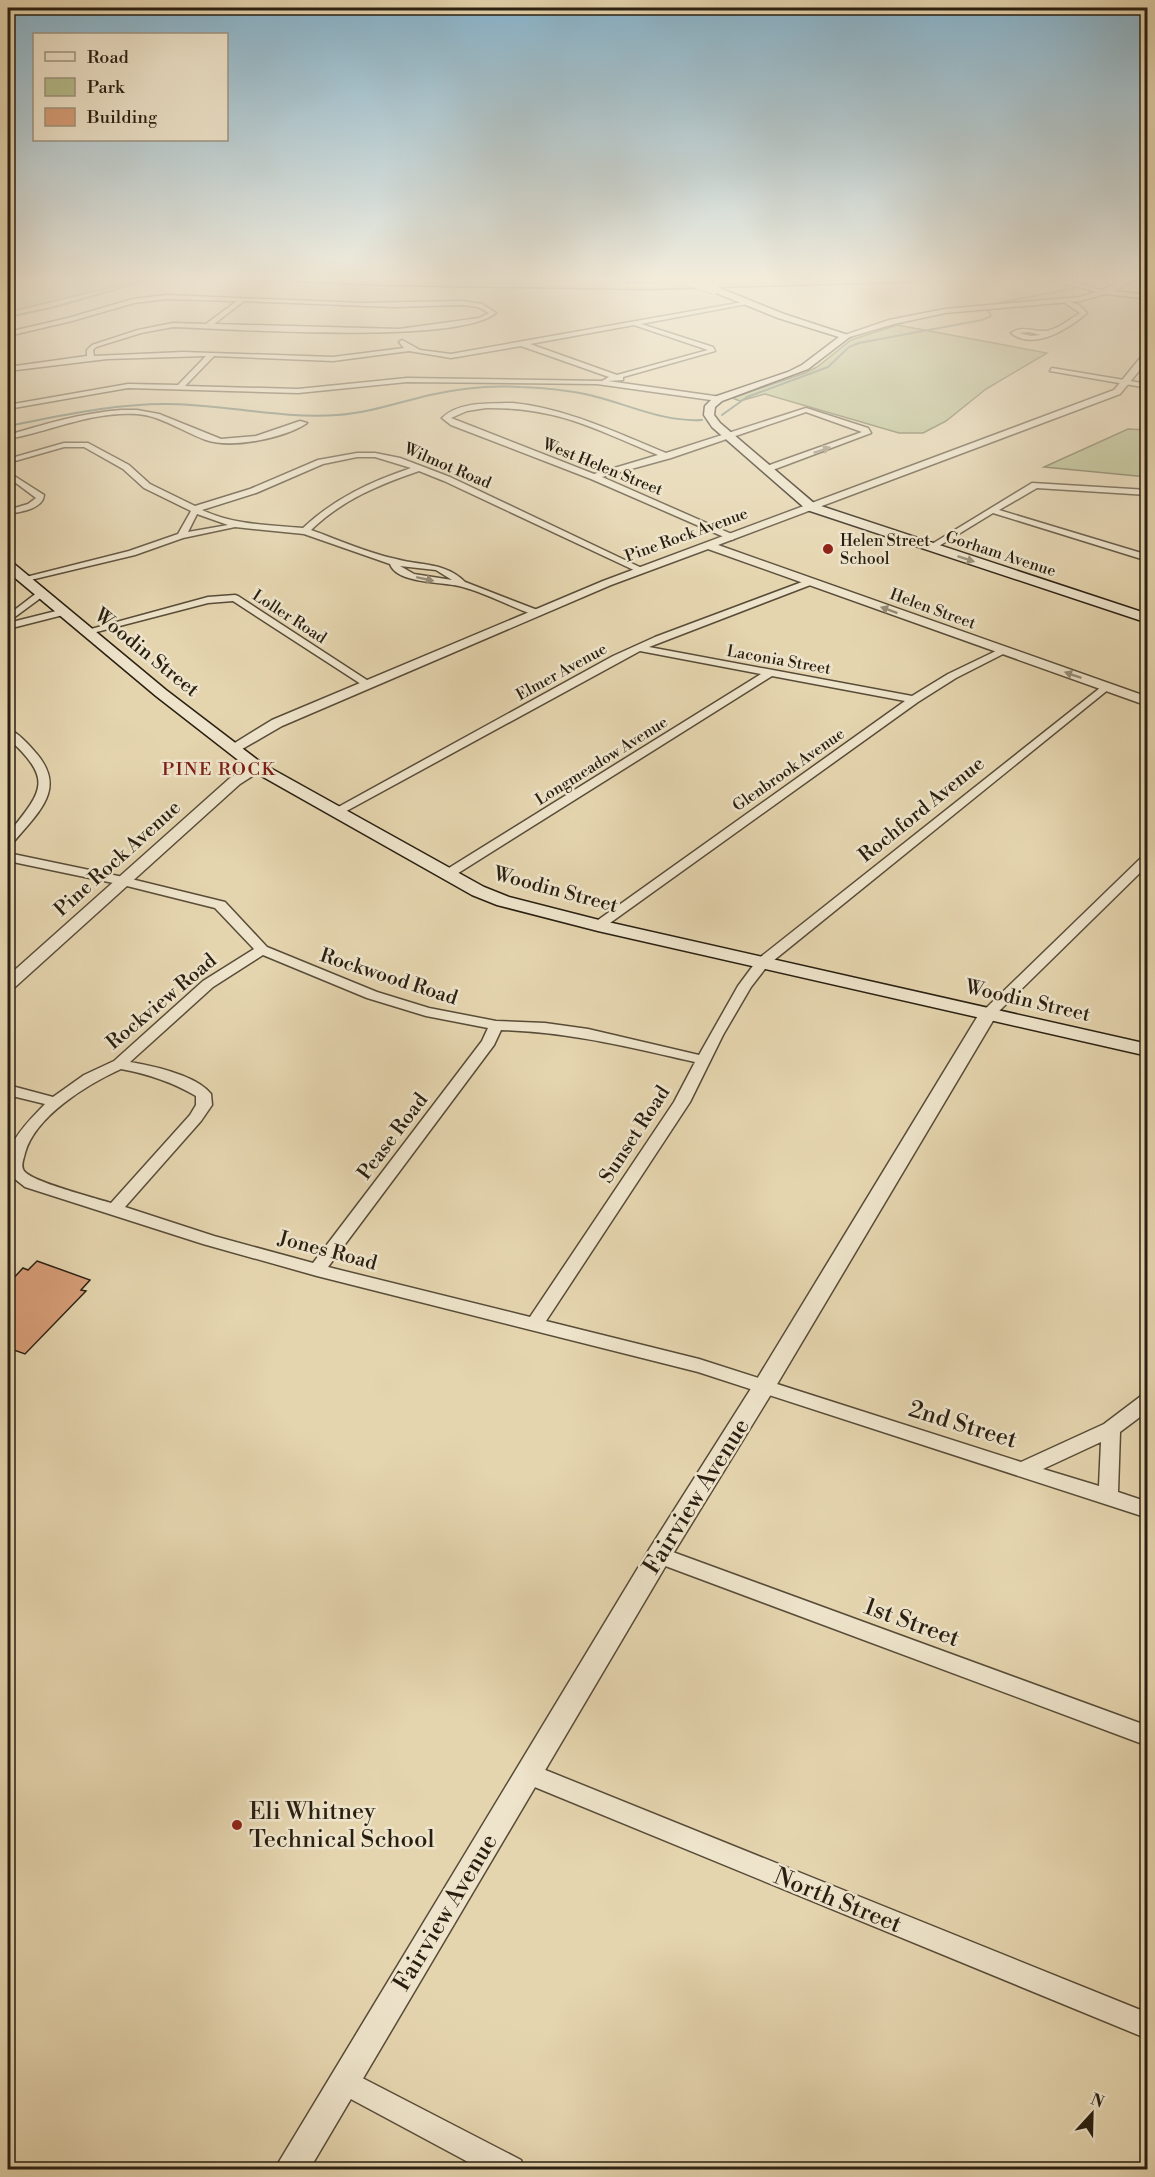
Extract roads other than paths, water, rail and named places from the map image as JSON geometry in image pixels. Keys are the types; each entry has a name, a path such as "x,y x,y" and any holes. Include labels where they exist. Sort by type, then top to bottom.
{"main road":[{"path":"779,378 718,399 710,406 709,415 716,425 811,507"},
{"name":"Gorham Avenue","path":"811,507 1148,618"},
{"name":"Woodin Street","path":"8,566 85,632 257,767 448,874 503,901 1148,1050"}],"street":[{"path":"181,386 189,378"},
{"path":"8,407 128,386 298,391 433,378"},
{"path":"460,378 597,382 718,399"},
{"path":"597,382 614,378"},
{"path":"618,378 649,388"},
{"path":"1095,378 1148,386"},
{"name":"Pine Rock Avenue","path":"232,749 277,723 537,613 641,570 1108,396 1117,392 1130,378"},
{"name":"West Helen Street","path":"668,456 620,438 595,424 556,410 501,405 461,410 446,418 594,477 731,537"},
{"path":"594,477 668,456 806,410 865,430 867,433 767,470"},
{"path":"8,436 88,417 121,412 156,415 206,437 228,442 251,439 303,423"},
{"path":"8,460 64,445 85,445 126,467 147,486 214,519 238,525 305,531 394,562 396,568 412,576 462,584 537,613"},
{"name":"Wilmot Road","path":"196,509 253,491 299,470 338,458 375,455 420,468 641,570"},
{"path":"305,531 340,500 420,468"},
{"path":"8,474 41,497 31,506 8,512"},
{"path":"931,547 1035,484 1148,493"},
{"path":"181,536 196,509"},
{"path":"991,510 1148,558"},
{"path":"25,580 132,554 181,536 238,525"},
{"name":"Helen Street","path":"708,545 1147,701"},
{"path":"1133,554 1148,547"},
{"name":"Elmer Avenue","path":"337,811 617,658 810,582"},
{"path":"10,615 41,594"},
{"name":"Loller Road","path":"85,632 208,600 235,598 368,684"},
{"path":"8,626 64,612"},
{"name":"Laconia Street","path":"638,648 914,700"},
{"name":"Glenbrook Avenue","path":"598,924 914,700 952,676 1004,651"},
{"name":"Longmeadow Avenue","path":"448,874 770,674"},
{"name":"Rochford Avenue","path":"763,962 1105,687"},
{"path":"8,732 34,756 45,773 46,790 8,841"},
{"name":"Pine Rock Avenue","path":"8,984 235,781 257,767"},
{"name":"Rockwood Road","path":"8,857 123,881 220,905 262,950 284,961 426,1012 496,1025 545,1027 588,1033 703,1060"},
{"name":"Fairview Avenue","path":"290,2169 988,1014 1148,858"},
{"name":"Rockview Road","path":"56,1102 89,1078 119,1064 208,984 262,950"},
{"name":"Sunset Road","path":"534,1325 682,1102 745,986 763,962"},
{"name":"Pease Road","path":"317,1270 489,1042 496,1025"},
{"path":"114,1210 196,1118 204,1105 204,1094 188,1083 146,1069 119,1064"},
{"path":"8,1090 56,1102"},
{"name":"Jones Road","path":"56,1102 30,1128 19,1146 14,1165 18,1175 31,1183 209,1240 317,1270 699,1366 765,1385"},
{"name":"2nd Street","path":"765,1385 880,1425 1148,1510"},
{"path":"1024,1469 1111,1429 1148,1401"},
{"path":"1108,1497 1111,1429"},
{"name":"1st Street","path":"659,1555 1148,1736"},
{"name":"North Street","path":"528,1774 1148,2025"},
{"path":"344,2080 511,2169"}],"waterway":[{"path":"722,415 747,397 799,378"},
{"path":"8,426 86,411 165,404 294,415 337,415 372,410 452,391 497,386 569,391 674,419 702,420"}],"place":[{"name":"Helen Street School","path":"828,549"},
{"name":"Eli Whitney Technical School","path":"237,1825"}],"district":[{"name":"PINE ROCK","path":"219,769"}]}
